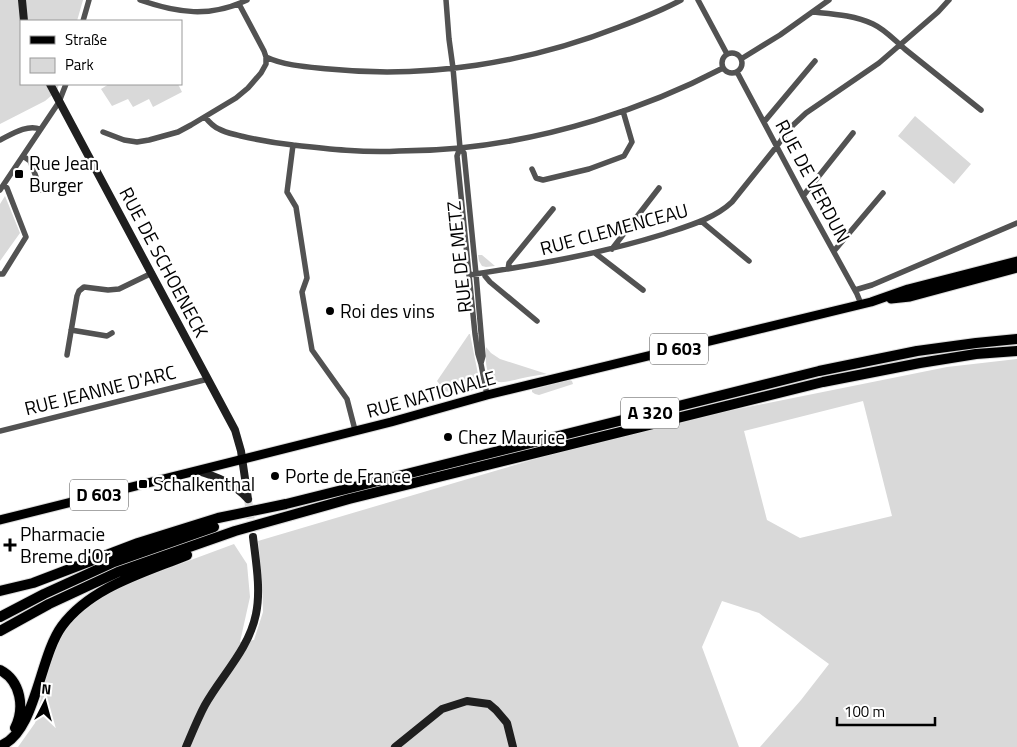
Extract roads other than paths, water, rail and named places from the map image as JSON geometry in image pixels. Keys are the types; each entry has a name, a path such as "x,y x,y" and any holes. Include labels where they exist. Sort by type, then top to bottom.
{"highway":[{"name":"A 320","path":"0,617 44,594 114,562 230,521 286,504 819,371 917,351 1017,339"},
{"name":"A 320","path":"0,630 49,604 118,572 235,531 349,499 822,382 920,363 1017,350"},
{"path":"0,591 33,582 138,543 218,518 286,504"},
{"path":"0,746 15,736 21,729 29,712 48,652 61,628 87,601 130,578 192,553 235,531"},
{"path":"0,670 13,680 19,693 21,709 16,726 0,742"}],"main road":[{"path":"22,0 24,20"},
{"name":"RUE DE SCHOENECK","path":"50,85 235,430 243,459 248,499 231,484 218,477 198,471"},
{"name":"RUE NATIONALE","path":"871,302 908,289 1017,261"},
{"name":"RUE NATIONALE","path":"0,520 416,416 487,395 861,304 910,296 1017,268"},
{"path":"186,747 205,706 237,658 249,634 256,614 258,593 253,537"},
{"path":"395,747 442,709 467,701 489,704 496,710 507,723 513,747"}],"street":[{"path":"83,20 89,0"},
{"path":"142,0 165,8 200,13 213,12 247,0"},
{"name":"RUE DE METZ","path":"446,0 460,148 457,156 464,195 473,275 477,349 487,395"},
{"path":"265,54 275,61 360,71 392,72 453,68 516,58 564,46 642,19 681,0"},
{"path":"698,0 727,54"},
{"path":"741,59 780,35 829,0"},
{"name":"RUE CLEMENCEAU","path":"473,275 612,249 682,228 716,214 732,202 790,128 806,113 879,62 949,0"},
{"path":"103,132 124,140 137,142 166,136 191,126 225,106 248,88 266,64 265,54 238,4"},
{"path":"813,12 864,20 874,24 981,110"},
{"path":"727,54 735,54 741,59 742,65 737,72 731,73 723,68 722,62 727,54"},
{"path":"764,122 815,61"},
{"path":"205,117 208,122 230,134 293,145 365,151 460,148 514,140 554,131 623,111 681,89 723,68"},
{"name":"RUE DE VERDUN","path":"737,72 861,304"},
{"path":"0,274 3,274 26,237 7,188 2,188 59,102 66,85"},
{"path":"532,169 536,178 543,180 589,169 624,156 632,142 623,111"},
{"path":"0,140 20,130 35,127 40,129"},
{"path":"803,196 852,134"},
{"path":"293,145 287,192 296,207 306,269 307,278 302,292 312,350 347,399 355,430"},
{"path":"23,156 30,161 41,190"},
{"path":"612,249 659,188"},
{"path":"834,251 883,193"},
{"path":"508,269 509,263 552,209"},
{"path":"701,221 749,261"},
{"path":"855,290 872,285 1017,223"},
{"path":"595,253 643,290"},
{"path":"67,355 78,293 82,288 119,289 152,273"},
{"path":"485,273 490,282 537,321"},
{"path":"71,330 107,336 112,333"},
{"name":"RUE JEANNE D'ARC","path":"0,431 208,379"}],"tunnel":[{"path":"248,499 253,537"}],"place":[{"name":"Rue Jean Burger","path":"19,174"},
{"name":"Roi des vins","path":"330,311"},
{"name":"Chez Maurice","path":"448,437"},
{"name":"Porte de France","path":"275,476"},
{"name":"Schalkenthal","path":"143,484"},
{"name":"Pharmacie Breme d'Or","path":"10,545"}]}
